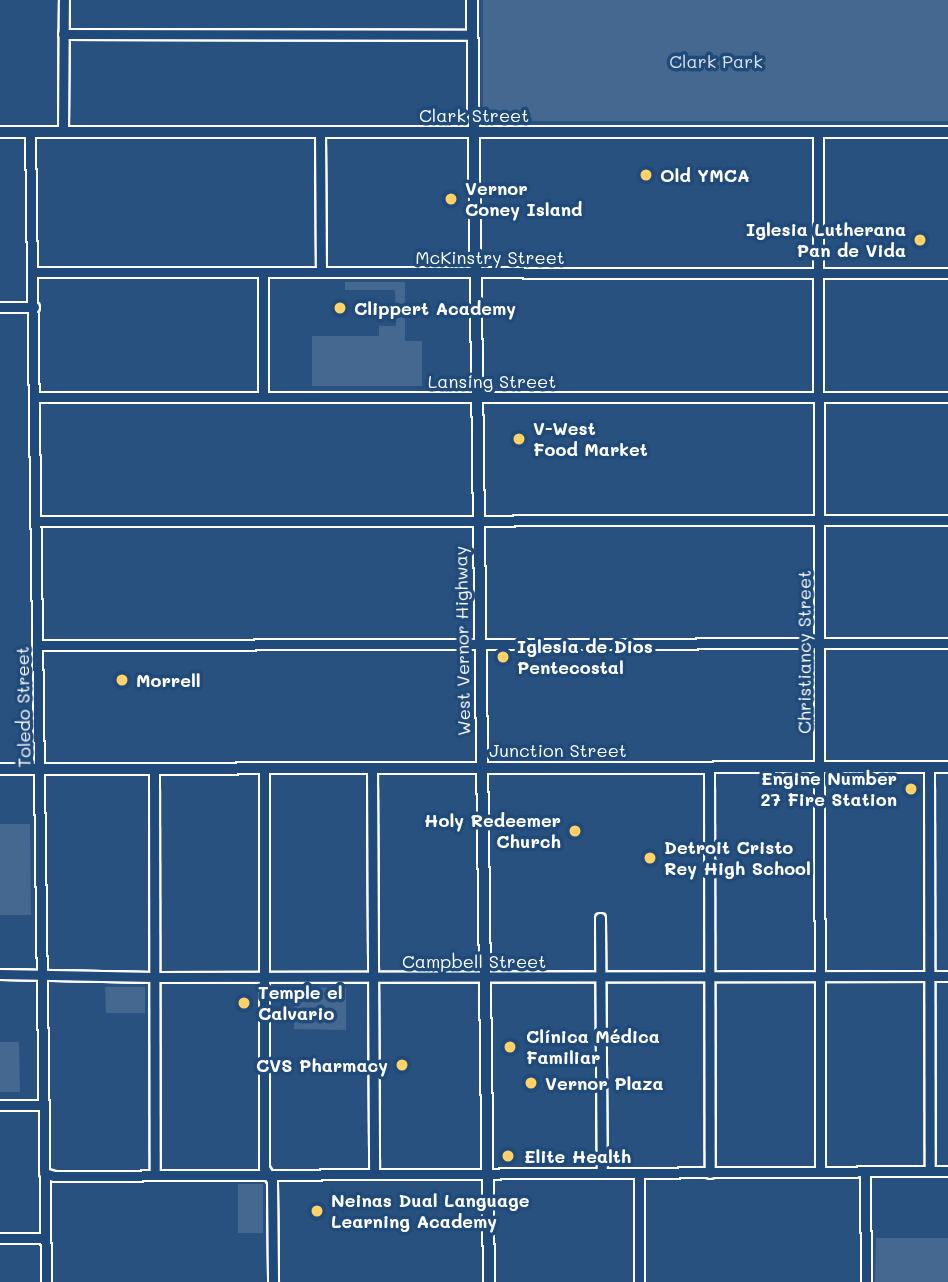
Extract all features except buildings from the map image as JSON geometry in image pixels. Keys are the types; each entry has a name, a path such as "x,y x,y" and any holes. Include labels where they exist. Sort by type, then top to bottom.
{"street":[{"path":"63,132 64,0"},
{"name":"West Vernor Highway","path":"472,0 473,272 489,1282"},
{"path":"63,34 472,35"},
{"name":"Clark Street","path":"0,132 948,132"},
{"name":"Toledo Street","path":"30,132 36,397 46,1282"},
{"path":"320,132 321,272"},
{"name":"Christiancy Street","path":"818,132 820,1172"},
{"name":"McKinstry Street","path":"32,272 948,272"},
{"path":"263,272 263,397"},
{"path":"0,307 34,307"},
{"name":"Lansing Street","path":"36,397 948,397"},
{"path":"37,521 948,520"},
{"path":"38,645 948,643"},
{"path":"709,767 710,1172"},
{"path":"929,767 930,1171"},
{"name":"Junction Street","path":"0,769 948,767"},
{"path":"264,768 264,1168 272,1181 273,1282"},
{"path":"372,768 374,1174"},
{"path":"154,769 155,1175"},
{"path":"600,918 602,1173"},
{"name":"Campbell Street","path":"0,974 154,977 948,975"},
{"path":"0,1105 44,1105"},
{"path":"865,1171 866,1282"},
{"path":"44,1173 54,1176 948,1171"},
{"path":"639,1173 639,1282"},
{"path":"0,1238 46,1238"}],"green space":[{"name":"Clark Park","path":"483,0 948,0 948,121 483,121"},
{"path":"345,282 405,282 405,341 422,341 422,386 312,386 312,336 379,336 379,326 396,326 395,290 345,290"},
{"path":"0,824 30,824 31,915 0,915"},
{"path":"105,987 145,987 145,1013 106,1013"},
{"path":"294,987 346,988 346,1030 294,1029"},
{"path":"0,1042 19,1042 20,1092 0,1092"},
{"path":"238,1184 263,1184 263,1233 238,1233"},
{"path":"876,1238 948,1238 948,1282 875,1282"}],"place":[{"name":"Old YMCA","path":"646,175"},
{"name":"Vernor Coney Island","path":"451,199"},
{"name":"Iglesia Lutherana Pan de Vida","path":"920,240"},
{"name":"Clippert Academy","path":"340,308"},
{"name":"V-West Food Market","path":"519,439"},
{"name":"Iglesia de Dios Pentecostal","path":"503,657"},
{"name":"Morrell","path":"122,680"},
{"name":"Engine Number 27 Fire Station","path":"911,789"},
{"name":"Holy Redeemer Church","path":"575,831"},
{"name":"Detroit Cristo Rey High School","path":"650,858"},
{"name":"Temple el Calvario","path":"244,1003"},
{"name":"Clínica Médica Familiar","path":"510,1047"},
{"name":"CVS Pharmacy","path":"402,1065"},
{"name":"Vernor Plaza","path":"531,1083"},
{"name":"Elite Health","path":"508,1156"},
{"name":"Neinas Dual Language Learning Academy","path":"317,1211"}]}
